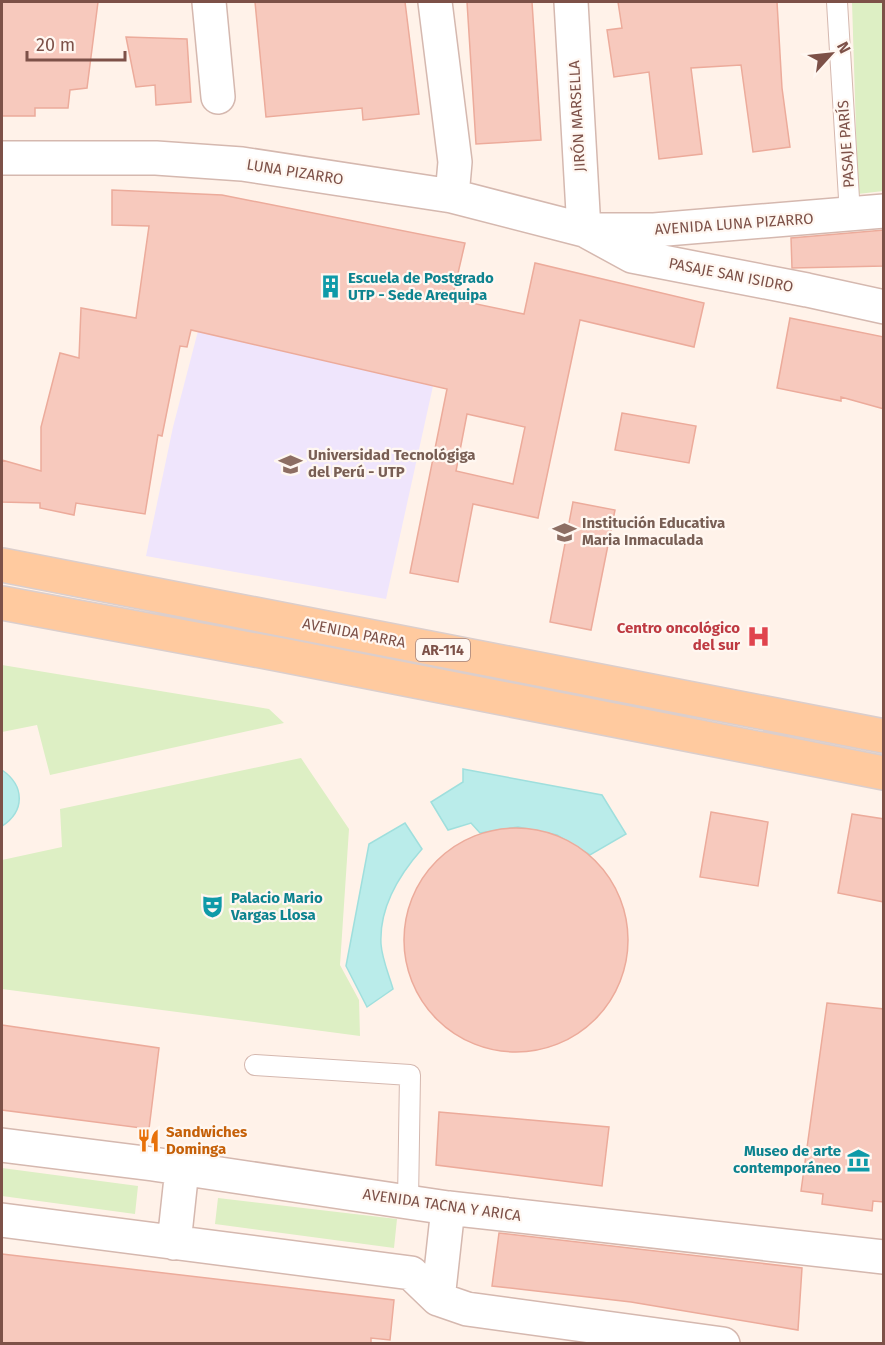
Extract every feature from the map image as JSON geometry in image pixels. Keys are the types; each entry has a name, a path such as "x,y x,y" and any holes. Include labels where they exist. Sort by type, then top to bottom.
{"main road":[{"name":"AVENIDA PARRA","path":"2,566 884,736"},
{"name":"AR-114","path":"2,603 282,655 884,773"}],"street":[{"path":"209,2 218,97"},
{"path":"435,2 455,162 452,196"},
{"name":"JIRÓN MARSELLA","path":"571,2 584,230"},
{"name":"LUNA PIZARRO","path":"2,158 156,158 242,164 452,196 584,230"},
{"name":"AVENIDA LUNA PIZARRO","path":"584,230 654,230 884,212"},
{"name":"PASAJE SAN ISIDRO","path":"584,230 632,256 884,307"},
{"name":"AVENIDA TACNA Y ARICA","path":"2,1145 448,1208 884,1257"},
{"path":"174,1243 182,1169"},
{"path":"438,1299 448,1208"},
{"path":"2,1220 411,1273 438,1299 467,1309 723,1344"}],"lane":[{"name":"PASAJE PARÍS","path":"837,2 850,215"},
{"path":"255,1065 410,1076 408,1201"}],"shaded area":[{"name":"Universidad Tecnológiga del Perú - UTP","path":"198,331 433,386 386,599 146,556 173,427"}],"green space":[{"path":"852,2 884,2 883,191 858,194"},
{"path":"2,665 269,709 284,723 50,775 37,725 2,732"},
{"path":"301,758 349,829 340,965 359,1000 360,1036 2,989 2,860 62,847 60,809"},
{"path":"2,1168 138,1186 135,1214 2,1196"},
{"path":"218,1198 397,1219 394,1248 215,1224"}],"water":[{"path":"463,769 602,795 626,834 590,855 557,835 518,827 480,833 471,823 448,830 431,802 463,782"},
{"path":"2,770 15,783 19,798 15,813 2,826"},
{"path":"405,823 422,849 398,881 383,918 381,944 393,989 367,1007 346,966 369,844"}],"building":[{"path":"2,2 98,2 87,88 70,90 68,108 35,108 35,116 2,116"},
{"path":"255,2 405,2 419,114 363,120 362,108 266,117"},
{"path":"467,2 532,2 541,140 476,144"},
{"path":"618,2 777,2 782,88 790,147 753,152 741,65 691,68 702,154 659,159 649,72 614,77 607,30 622,28"},
{"path":"126,37 187,39 191,102 156,105 155,85 136,87"},
{"path":"112,190 222,195 465,243 452,299 524,314 535,263 704,303 694,347 580,320 538,518 473,504 458,582 410,573 447,389 191,330 187,347 180,346 162,436 158,435 145,514 76,503 74,515 40,508 40,503 2,502 2,460 41,471 41,427 60,353 79,358 81,308 136,318 149,226 112,225","holes":["467,414 525,427 513,484 456,471"]},
{"path":"884,230 884,266 792,268 791,238"},
{"path":"790,318 884,337 884,409 841,397 841,401 777,388"},
{"path":"622,413 696,426 689,463 615,450"},
{"path":"573,502 615,510 591,630 550,622"},
{"path":"711,812 768,822 758,886 700,877"},
{"path":"852,814 884,819 884,902 838,893"},
{"path":"516,828 559,837 578,847 595,861 609,878 619,897 628,940 619,983 609,1002 595,1019 578,1033 559,1043 516,1052 473,1043 454,1033 437,1019 423,1002 413,983 404,940 413,897 423,878 437,861 454,847 473,837"},
{"path":"827,1003 884,1009 884,1202 873,1201 872,1211 822,1204 823,1194 801,1191"},
{"path":"2,1025 159,1048 149,1129 2,1110"},
{"path":"439,1112 609,1127 602,1186 436,1165"},
{"path":"499,1233 802,1268 798,1330 631,1302 492,1286"},
{"path":"2,1254 394,1300 390,1340 371,1338 371,1344 2,1344"}],"place":[{"name":"Escuela de Postgrado UTP - Sede Arequipa","path":"330,287"},
{"name":"Universidad Tecnológiga del Perú - UTP","path":"290,464"},
{"name":"Institución Educativa Maria Inmaculada","path":"564,532"},
{"name":"Centro oncológico del sur","path":"758,637"},
{"name":"Palacio Mario Vargas Llosa","path":"213,907"},
{"name":"Sandwiches Dominga","path":"148,1141"},
{"name":"Museo de arte contemporáneo","path":"859,1160"}]}
